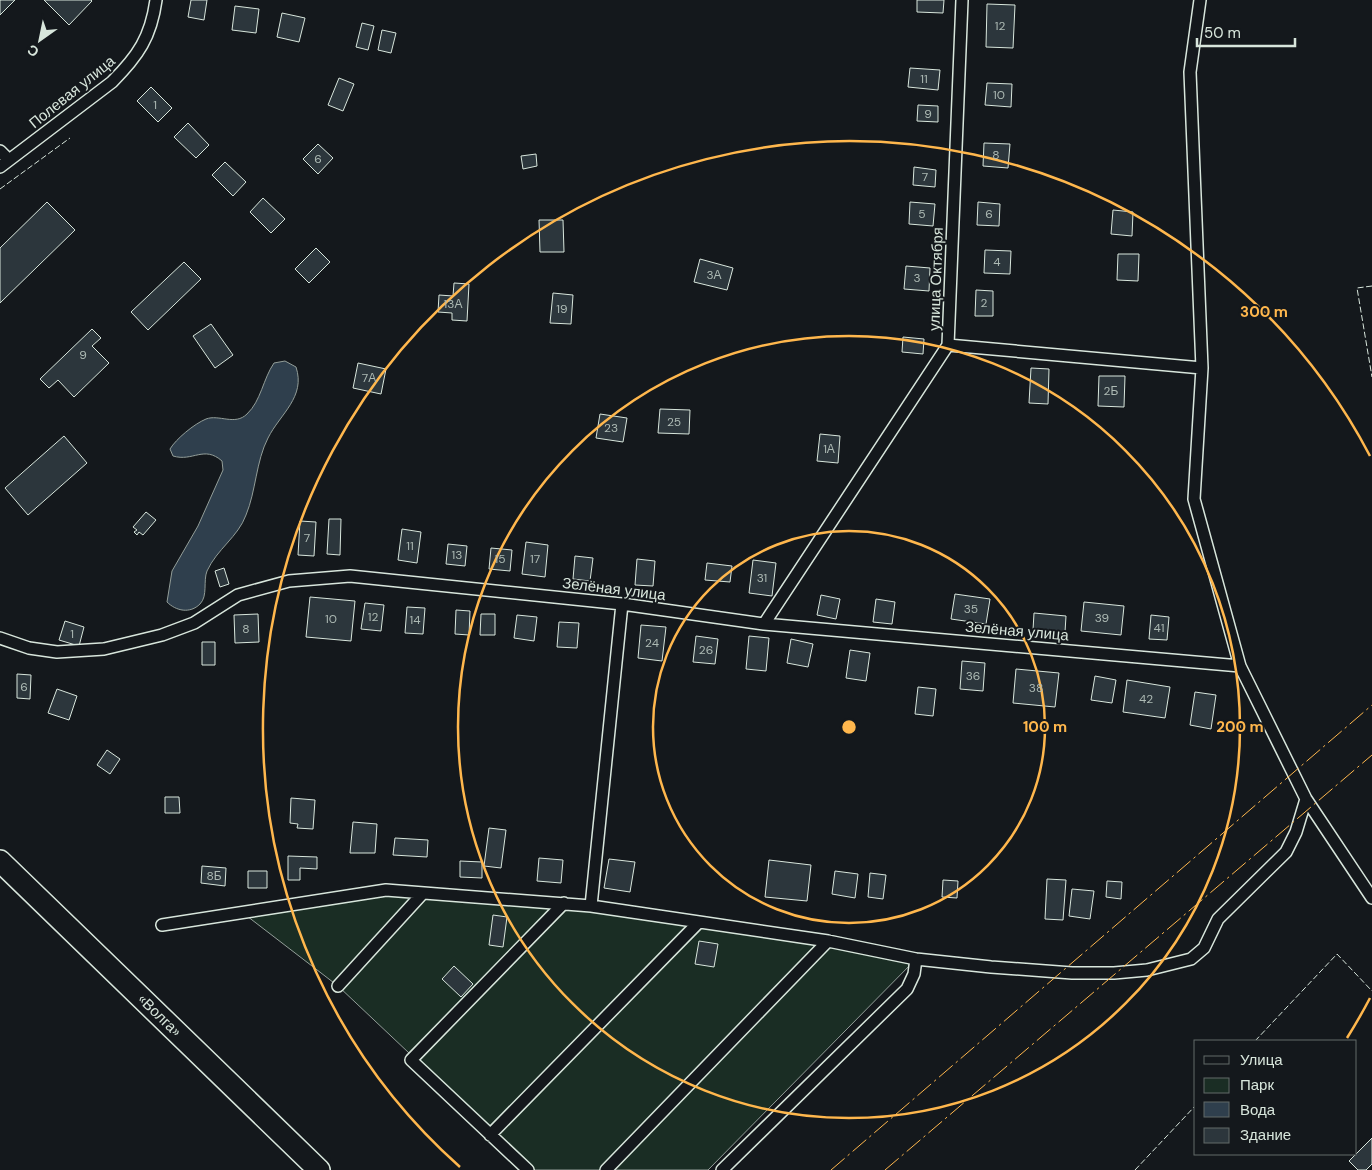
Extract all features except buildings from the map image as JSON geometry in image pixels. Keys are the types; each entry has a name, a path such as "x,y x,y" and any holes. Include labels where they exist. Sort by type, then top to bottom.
{"highway":[{"name":"«Волга»","path":"0,861 319,1170"}],"street":[{"name":"Полевая улица","path":"4,164 112,82 126,68 145,41 156,0"},
{"name":"улица Октября","path":"764,624 948,345 962,0"},
{"path":"1200,0 1190,72 1202,368 1194,499 1240,666 1306,799 1372,898"},
{"path":"0,151 4,164"},
{"path":"948,345 1202,368"},
{"name":"Зелёная улица","path":"0,638 29,648 57,652 104,648 162,635 194,623 238,595 289,581 350,576 622,604 764,624 1240,666"},
{"path":"591,906 622,604"},
{"path":"162,925 386,890 591,906 828,941 916,959 1009,968 1105,973 1147,970 1191,959 1204,948 1218,919 1286,852 1296,832 1306,799"},
{"path":"338,986 423,893"},
{"path":"528,1170 412,1060 564,903"},
{"path":"490,1135 699,922"},
{"path":"606,1170 828,941"},
{"path":"722,1170 907,989 914,974 916,959"}],"green space":[{"path":"386,890 564,903 916,959 708,1170 533,1170 338,986 243,913"}],"water":[{"path":"285,361 296,367 298,387 290,405 273,429 264,447 246,515 238,530 211,563 205,579 204,597 200,604 188,610 175,608 167,602 172,571 198,526 223,470 222,461 216,456 204,454 187,457 173,456 170,449 186,432 206,419 232,420 247,414 256,403 274,363"}],"fence":[{"path":"0,189 70,138"},
{"path":"1372,286 1357,288 1372,377"},
{"path":"1256,1040 1337,954 1372,991"},
{"path":"1135,1170 1194,1107"}],"power":[{"path":"831,1170 1372,705"},
{"path":"885,1170 1372,755"}]}
